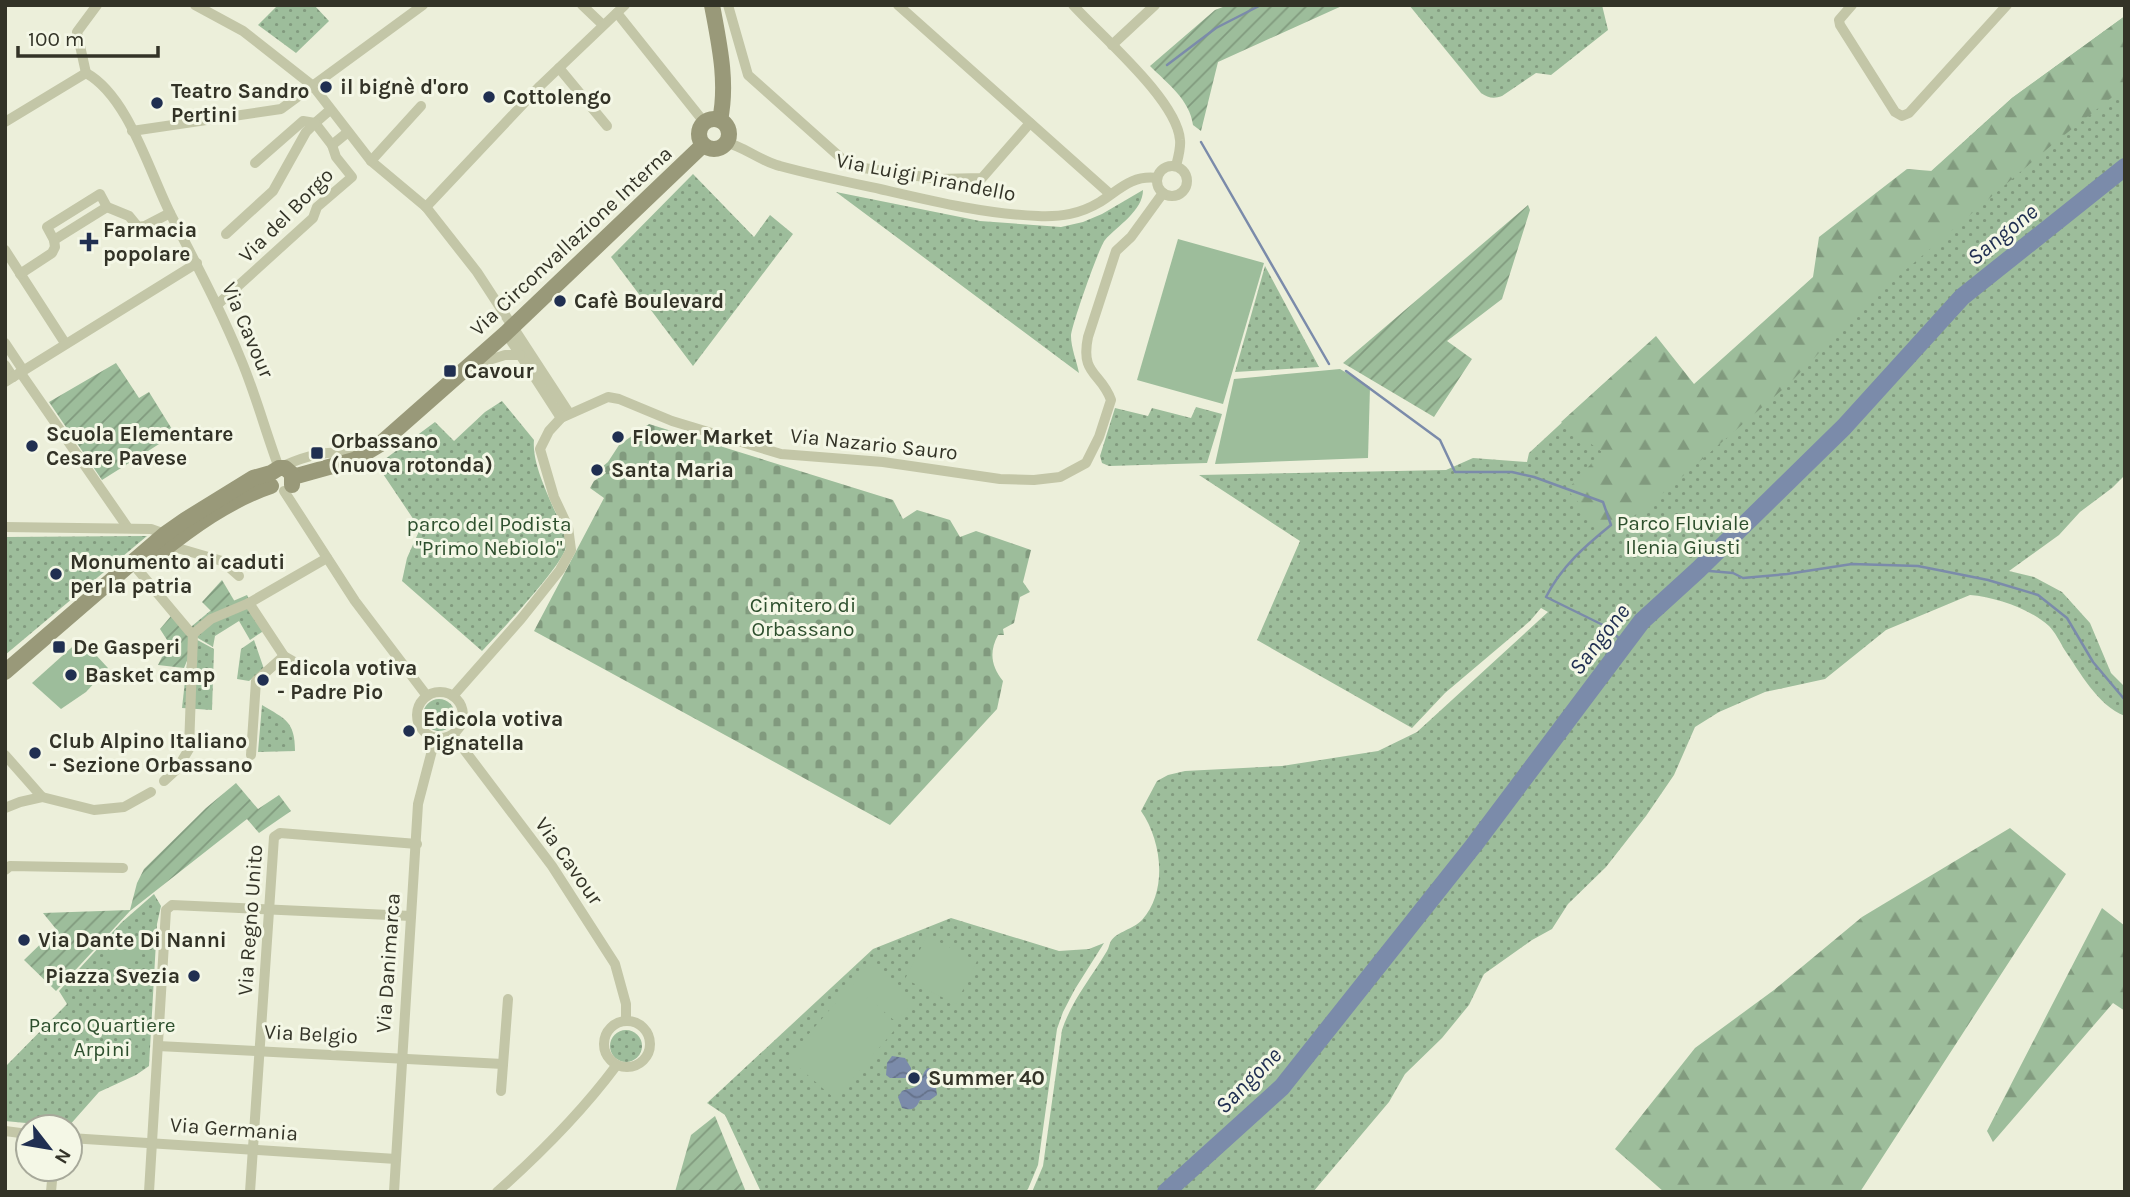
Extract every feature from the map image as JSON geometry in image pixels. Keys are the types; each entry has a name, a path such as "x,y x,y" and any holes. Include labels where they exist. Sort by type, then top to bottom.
{"street":[{"path":"5,122 86,73 77,32 97,5"},
{"path":"195,5 243,30 313,86 371,161 426,207 477,272 509,329 565,415"},
{"path":"582,5 603,24"},
{"path":"591,14 600,5"},
{"name":"Via Circonvallazione Interna","path":"712,5 721,54 724,98 712,121 698,136 703,145 716,150 727,143 728,128 712,121"},
{"path":"728,5 748,75 853,167 939,179 982,178 1030,123"},
{"path":"898,5 1110,194"},
{"path":"1073,5 1144,76 1175,123 1181,142 1176,166"},
{"path":"1112,45 1155,5"},
{"path":"1852,5 1839,20 1840,25 1895,112 1902,116 1909,113 2007,5"},
{"path":"132,131 281,109 423,6"},
{"path":"426,207 540,86 621,9 712,121"},
{"path":"559,68 607,126"},
{"name":"Via Cavour","path":"86,73 107,89 119,105 197,263 243,363 282,480 355,601 426,696"},
{"path":"371,161 421,106"},
{"path":"226,234 273,191 306,132 330,110"},
{"path":"255,163 303,121 315,123 332,145 348,132"},
{"name":"Via Luigi Pirandello","path":"727,143 780,166 975,209 1057,217 1087,208 1130,180 1157,178"},
{"name":"Via del Borgo","path":"217,305 313,218 317,207 352,177 336,157 332,145"},
{"name":"Via Circonvallazione Interna","path":"282,480 357,459 379,445 509,329 703,145"},
{"path":"1176,166 1186,175 1186,188 1175,196 1163,193 1157,186 1157,178 1164,168 1176,166"},
{"name":"Via Nazario Sauro","path":"565,415 608,397 672,421 781,454 883,462 1000,479 1034,480 1060,477 1086,463 1100,437 1111,400 1087,362 1086,350 1116,251 1131,236 1163,193"},
{"path":"20,274 52,253 54,240 107,207 129,216 138,227 170,213"},
{"path":"5,250 66,343"},
{"path":"15,375 197,263"},
{"path":"509,329 520,355 565,415"},
{"path":"5,343 15,375"},
{"name":"Via Circonvallazione Interna","path":"467,367 505,355 520,355"},
{"path":"5,365 128,528"},
{"path":"453,696 521,619 560,570 571,550 568,527 554,497 540,449 549,431 565,415"},
{"path":"5,672 227,493 253,478 282,480 362,466 373,457 379,445"},
{"path":"5,527 151,529 168,539 179,550 222,561 239,576"},
{"path":"5,685 138,570 168,539"},
{"path":"164,781 177,769 189,749 193,634 211,619 249,603 327,558"},
{"path":"138,570 190,632"},
{"path":"249,603 284,656 298,664"},
{"path":"250,755 256,681 284,656"},
{"path":"440,692 453,696 463,708 464,716 459,730 453,736 428,736 418,724 418,709 426,696 440,692"},
{"name":"Via Cavour","path":"453,736 552,866 615,964 626,1004 626,1021"},
{"name":"Via Danimarca","path":"394,1192 418,804 435,738"},
{"path":"5,755 42,797"},
{"path":"5,808 42,797 94,810 124,807 151,792"},
{"name":"Via Regno Unito","path":"250,1192 274,837 280,833 417,844"},
{"path":"5,870 10,866 123,868"},
{"path":"149,1192 166,911 172,905 411,916"},
{"path":"501,1091 509,999"},
{"path":"626,1021 634,1022 646,1031 650,1046 648,1054 638,1065 631,1068 617,1066 605,1055 603,1040 611,1026 626,1021"},
{"name":"Via Belgio","path":"158,1046 503,1065"},
{"path":"497,1192 562,1131 617,1066"},
{"name":"Via Germania","path":"84,1139 396,1159"}],"green space":[{"path":"278,5 314,5 329,21 296,53 258,25"},
{"path":"1228,5 1344,5 1218,62 1201,131 1193,125 1183,100 1150,66 1215,10"},
{"path":"1409,5 1602,5 1608,30 1551,75 1536,73 1502,96 1491,98 1481,93"},
{"name":"Parco Fluviale Ilenia Giusti","path":"2125,16 2125,475 2080,512 2059,535 2009,571 2034,577 2062,592 2090,623 2111,673 2125,687 2125,716 2098,696 2049,626 2012,605 1970,595 1886,630 1825,679 1765,692 1719,712 1695,727 1674,775 1606,867 1568,904 1552,929 1484,974 1469,1005 1442,1038 1405,1074 1389,1102 1313,1192 1032,1192 1043,1166 1062,1030 1066,1019 1111,941 1142,920 1156,895 1159,881 1157,851 1154,837 1141,811 1157,781 1185,771 1282,766 1378,751 1417,732 1548,612 1541,608 1530,621 1445,693 1412,728 1257,640 1300,541 1199,475 1446,470 1473,458 1527,462 1529,453 1609,379 1671,406 2012,98"},
{"path":"2125,16 2125,87 2053,144 1867,303 1790,383 1661,495 1612,533 1595,521 1567,490 1602,452 1561,422 1656,336 1694,384 1813,277 1819,237 1907,169 1932,171 2012,98"},
{"path":"693,174 754,237 770,215 793,234 693,366 611,257"},
{"path":"1143,190 1139,205 1105,240 1075,318 1071,336 1079,373 836,192 980,221 1061,227 1102,214"},
{"path":"1528,205 1530,210 1502,299 1447,341 1472,359 1434,417 1343,363"},
{"path":"1178,239 1264,263 1223,404 1137,380"},
{"path":"1265,266 1319,367 1235,372"},
{"path":"116,363 139,398 149,392 175,434 102,480 49,402"},
{"path":"1340,369 1370,387 1368,458 1215,464 1234,379"},
{"name":"parco del Podista \"Primo Nebiolo\"","path":"502,401 534,440 537,465 564,532 566,547 542,583 482,651 402,581 407,558 420,529 377,465 435,422 454,441 485,412"},
{"path":"1196,407 1222,414 1207,463 1109,466 1102,463 1100,456 1115,408 1148,416 1152,408 1191,418"},
{"name":"Cimitero di Orbassano","path":"649,424 893,500 903,519 917,510 950,520 960,537 976,531 1031,550 1023,582 1030,592 1020,597 1014,623 1003,629 1004,635 998,635 993,647 994,664 1003,681 997,709 890,825 534,631 604,498 590,488 594,481 606,473 602,467 619,445"},
{"path":"147,536 5,655 5,537"},
{"path":"222,580 235,602 212,612 202,602"},
{"path":"247,595 265,630 250,640 239,621 215,636 213,647 186,631 210,611"},
{"path":"171,616 189,635 189,656 184,668 158,665 169,643 160,629"},
{"path":"190,636 214,649 212,710 182,708"},
{"name":"Basket camp","path":"81,639 108,668 86,692 61,709 32,683"},
{"path":"254,640 264,669 249,681 237,679 241,649"},
{"path":"439,699 450,704 455,715 450,726 439,731 428,726 423,715 428,704"},
{"path":"262,705 291,727 295,751 258,752"},
{"path":"236,783 258,809 279,795 291,811 259,833 247,819 130,911 56,991 24,960 56,929 43,913 130,910 137,883 144,869 206,808"},
{"path":"2010,828 2066,874 1860,1192 1664,1192 1615,1149 1695,1048 1774,990 1862,917"},
{"name":"Parco Quartiere Arpini","path":"154,894 161,906 157,924 149,1066 99,1092 80,1113 14,1113 14,1122 5,1121 5,1064 7,1065 67,1004 59,991 121,923"},
{"path":"2102,908 2125,926 2125,1011 2113,1003 1993,1142 1987,1131"},
{"path":"951,918 1059,951 1089,949 1104,943 1075,989 1057,1029 1038,1165 1028,1189 1025,1192 761,1192 725,1115 707,1103 873,949"},
{"path":"129,936 142,948 123,969 110,956"},
{"path":"927,936 977,961 956,1004 905,979"},
{"path":"870,965 914,1001 896,1022 853,985"},
{"path":"851,985 898,1026 835,1099 788,1058"},
{"path":"626,1030 637,1035 642,1046 637,1057 626,1062 615,1057 610,1046 615,1035"},
{"path":"715,1116 746,1192 675,1192 691,1135"}],"water":[{"path":"892,1056 905,1058 911,1068 911,1074 907,1078 890,1078 886,1075 887,1063"},
{"path":"928,1068 938,1070 942,1077 940,1086 936,1088 937,1095 930,1100 920,1100 913,1108 902,1108 898,1097 902,1091 919,1084"}],"waterway":[{"path":"1167,65 1216,28 1261,5"},
{"path":"1201,142 1329,364"},
{"name":"Sangone","path":"1166,1192 1282,1087 1474,845 1642,621 1844,427 1962,297 2125,167"},
{"path":"1346,371 1440,440 1455,472 1512,472 1534,477 1603,502 1611,525 1574,558 1546,597 1607,627 1625,644"},
{"path":"1698,570 1733,573 1743,578 1852,564 1918,566 1988,580 2038,595 2067,618 2093,662 2125,700"}],"place":[{"name":"il bignè d'oro","path":"326,87"},
{"name":"Cottolengo","path":"489,97"},
{"name":"Teatro Sandro Pertini","path":"157,103"},
{"name":"Farmacia popolare","path":"89,242"},
{"name":"Cafè Boulevard","path":"560,301"},
{"name":"Cavour","path":"450,371"},
{"name":"Flower Market","path":"618,437"},
{"name":"Scuola Elementare Cesare Pavese","path":"32,446"},
{"name":"Orbassano (nuova rotonda)","path":"317,453"},
{"name":"Santa Maria","path":"597,470"},
{"name":"Monumento ai caduti per la patria","path":"56,574"},
{"name":"De Gasperi","path":"59,647"},
{"name":"Basket camp","path":"71,675"},
{"name":"Edicola votiva - Padre Pio","path":"263,680"},
{"name":"Edicola votiva Pignatella","path":"409,731"},
{"name":"Club Alpino Italiano - Sezione Orbassano","path":"35,753"},
{"name":"Via Dante Di Nanni","path":"24,940"},
{"name":"Piazza Svezia","path":"194,976"},
{"name":"Summer 40","path":"914,1078"}]}
